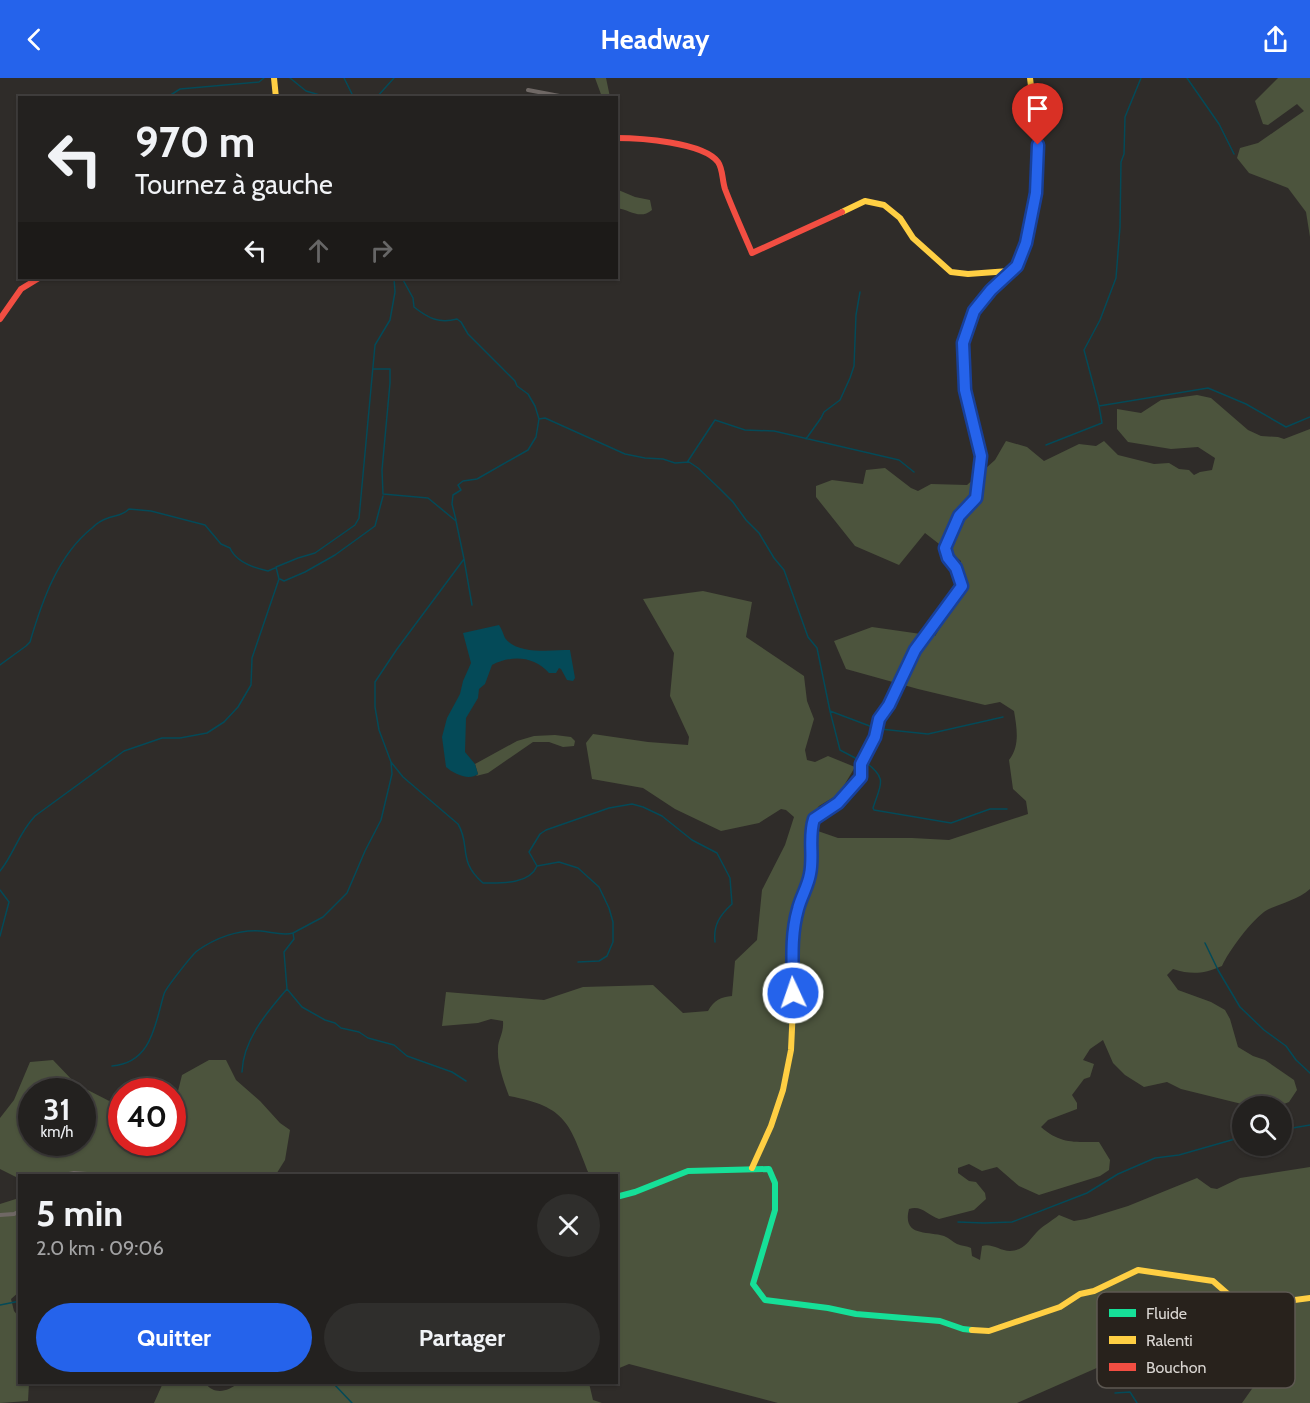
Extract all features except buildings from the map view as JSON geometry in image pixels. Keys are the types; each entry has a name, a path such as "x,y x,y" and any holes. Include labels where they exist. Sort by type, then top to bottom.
{"street":[{"path":"274,78 276,96"},
{"path":"752,1168 771,1126 783,1090 790,1050 793,1007 792,948 797,910 811,874 811,839 814,819 838,803 861,777 861,764 875,737 879,719 889,705 915,650 962,586 956,568 948,558 945,548 959,516 976,498 981,456 965,390 963,343 974,311 991,290 1017,266 1026,243 1036,193 1038,145 1030,78"},
{"path":"528,90 560,96"},
{"path":"618,138 661,140 701,151 717,160 724,186 752,253 866,201 884,205 890,209 900,218 913,238 936,261 951,272 968,274 1010,271"},
{"path":"0,319 21,289 37,279"},
{"path":"618,1197 630,1195 676,1173 769,1169 775,1183 776,1204 770,1233 760,1255 759,1274 753,1284 765,1300 856,1314 940,1321 963,1329 989,1330 1060,1307 1080,1294 1094,1291 1138,1270 1214,1281 1226,1292"},
{"path":"69,1174 87,1174"},
{"path":"0,1215 18,1212"},
{"path":"1295,1300 1310,1298"}],"green space":[{"path":"595,78 606,78 610,96 602,96"},
{"path":"1278,78 1310,78 1310,237 1306,212 1288,188 1249,173 1237,158 1240,148 1258,143 1304,111 1297,104 1268,125 1263,124 1255,101"},
{"path":"618,190 650,200 652,210 639,214 618,208"},
{"path":"1197,395 1211,398 1248,430 1261,436 1284,439 1310,429 1310,889 1261,914 1230,952 1222,966 1198,973 1173,969 1167,975 1178,990 1211,1002 1225,1010 1238,1047 1265,1060 1294,1080 1297,1090 1292,1098 1232,1096 1232,1102 1181,1089 1167,1082 1144,1087 1125,1075 1113,1063 1103,1040 1090,1049 1083,1060 1094,1064 1090,1077 1084,1079 1072,1095 1077,1103 1077,1109 1048,1120 1041,1127 1061,1139 1075,1142 1099,1142 1110,1160 1109,1170 1100,1176 1039,1195 1019,1186 997,1167 982,1171 969,1164 958,1168 958,1173 969,1181 976,1182 985,1193 986,1199 974,1210 939,1219 921,1209 909,1209 909,1224 918,1231 944,1236 957,1244 971,1248 972,1256 980,1260 982,1246 1010,1251 1019,1249 1059,1215 1074,1221 1086,1219 1128,1206 1197,1178 1211,1188 1217,1189 1240,1178 1310,1167 1310,1403 1242,1403 1253,1388 1295,1388 1295,1292 1097,1292 1097,1368 1017,1403 778,1403 629,1364 618,1369 618,1174 589,1174 564,1120 544,1106 509,1096 498,1055 503,1021 491,1019 478,1023 442,1026 446,992 544,1000 583,987 653,985 683,1013 708,1011 718,1000 732,996 735,961 757,940 762,890 785,845 794,817 781,809 759,823 721,831 675,809 643,788 592,779 586,743 593,734 688,745 689,737 670,696 674,653 643,599 703,591 752,602 746,637 804,676 807,701 814,719 805,750 807,760 815,762 828,756 855,767 839,794 819,806 808,821 812,829 838,838 949,840 1028,814 1026,801 1013,789 1009,760 1016,743 1014,711 1000,702 985,705 846,669 834,641 872,627 935,636 964,588 960,573 961,561 925,533 899,565 855,546 816,497 816,486 832,480 863,484 866,470 885,468 918,491 931,484 967,485 995,460 1006,441 1027,447 1044,461 1079,444 1096,446 1104,441 1118,455 1154,464 1169,463 1179,469 1189,470 1194,475 1212,470 1215,458 1198,447 1171,449 1128,442 1117,429 1117,409 1141,413 1161,400"},
{"path":"534,736 571,737 575,741 574,746 563,747 549,742 533,742 488,773 476,776 478,774 475,764 517,741"},
{"path":"53,1060 70,1078 23,1078 30,1062"},
{"path":"209,1060 226,1060 236,1080 290,1130 285,1160 276,1174 18,1174 18,1178 0,1169 0,1118 14,1100 18,1090 18,1156 96,1156 96,1094 108,1100 108,1156 186,1156 186,1078 181,1078 182,1075"},
{"path":"18,1198 18,1293 11,1299 14,1311 18,1316 18,1384 29,1384 28,1401 0,1403 0,1204"},
{"path":"163,1384 206,1384 221,1391 236,1384 589,1384 593,1400 602,1403 154,1403"}],"water":[{"path":"499,625 505,638 518,647 535,650 570,650 575,678 573,681 567,680 559,668 556,673 549,673 529,660 514,659 492,665 485,684 479,689 478,698 466,718 465,752 475,764 478,774 470,777 462,776 446,767 442,737 447,718 460,694 471,663 463,633"}],"waterway":[{"path":"169,96 180,89 259,82 264,78"},
{"path":"290,78 306,91 323,96"},
{"path":"344,78 353,96"},
{"path":"378,96 394,78"},
{"path":"1141,78 1125,117 1116,278 1100,320 1084,350 1099,406 1208,388 1246,404 1286,427 1310,417"},
{"path":"1187,78 1219,124 1234,154"},
{"path":"0,871 35,816 124,751 162,738 180,738 207,733 224,722 238,707 251,685 252,658 279,579 276,567 315,553 355,525 359,518 375,345 390,320 395,292 394,279"},
{"path":"403,279 413,298 414,307 419,311 434,319 445,321 457,319 461,322 468,334 515,381 517,386 528,394 539,419 536,437 528,450 477,479 463,481 458,485 461,490 453,495 452,504 456,520"},
{"path":"806,439 824,412 840,400 850,378 854,366 856,315 860,292"},
{"path":"242,1072 243,1060 251,1038 264,1017 287,989 284,952 294,939 293,933 323,917 347,893 381,820 392,774 391,762 379,730 375,707 375,682 464,559 456,521 428,498 383,494 382,470 390,369 373,369"},
{"path":"1046,445 1102,423 1099,406"},
{"path":"539,419 545,418 625,454 663,459 675,463 689,462 698,468 733,502 759,533 784,570 808,637 817,648 830,711 875,728"},
{"path":"688,461 715,420 745,430 774,431 899,460 914,472"},
{"path":"280,579 284,581 305,572 335,555 375,526 383,496"},
{"path":"0,665 30,642 46,595 70,551 97,524 129,509 151,511 205,525 221,544 230,548 241,561 268,571 275,568"},
{"path":"464,559 472,605"},
{"path":"830,711 840,750 859,760"},
{"path":"880,729 928,734 1003,717"},
{"path":"391,762 403,777 458,824 464,839 467,860 475,875 483,883 521,880 528,877 537,866 559,862 578,868 599,887 613,922 613,942 607,956 599,961 578,962"},
{"path":"865,762 877,773 881,783 874,810 951,823 990,809 1007,809"},
{"path":"537,866 529,852 540,834 546,830 609,808 632,804 643,807 662,816 692,840 717,853 730,878 732,904 718,921 715,942"},
{"path":"0,890 9,902 0,936"},
{"path":"112,1066 136,1058 144,1050 154,1029 164,994 197,951 219,938 236,933 253,931 293,933"},
{"path":"1205,943 1240,1007 1264,1030 1286,1046 1296,1060 1310,1073"},
{"path":"287,989 302,1007 325,1020 341,1028 359,1032 368,1038 394,1045 407,1056 452,1072 466,1081"},
{"path":"1292,1128 1310,1125"},
{"path":"958,1222 1012,1222 1087,1193 1118,1174 1155,1158 1179,1155 1232,1140"},
{"path":"0,1305 18,1301"},
{"path":"334,1384 352,1403"},
{"path":"1115,1393 1130,1392 1137,1403"}],"traffic: fast":[{"path":"890,703 911,658 962,586 945,548 959,516 976,498 981,456 976,434"},
{"path":"618,1196 688,1171 769,1169 775,1183 775,1210 753,1284 765,1300 856,1314 940,1321 972,1330"}],"traffic: slow":[{"path":"274,78 276,96"},
{"path":"976,434 965,382 964,347 967,330 974,314 984,299 1012,271 1027,239 1036,194 1037,171 1030,78"},
{"path":"842,212 865,201 884,205 900,218 913,238 951,272 968,274 1009,271"},
{"path":"752,1168 771,1126 783,1090 791,1050 792,948 797,910 811,874 811,839 814,819 838,803 861,777 861,764 875,737 879,719 890,703"},
{"path":"972,1330 989,1331 1060,1307 1080,1294 1094,1291 1138,1270 1213,1281 1226,1292"},
{"path":"1295,1300 1310,1298"}],"traffic: jam":[{"path":"618,138 670,142 710,155 720,165 725,189 752,253 842,212"},
{"path":"0,319 21,289 37,279"}],"route":[{"path":"793,993 792,948 797,910 811,874 811,839 814,819 838,803 856,786 861,777 864,755 875,737 879,719 889,705 915,650 962,586 956,568 948,558 945,548 959,516 976,498 981,456 965,390 963,343 974,311 991,290 1017,266 1026,243 1036,193 1038,145"}]}
